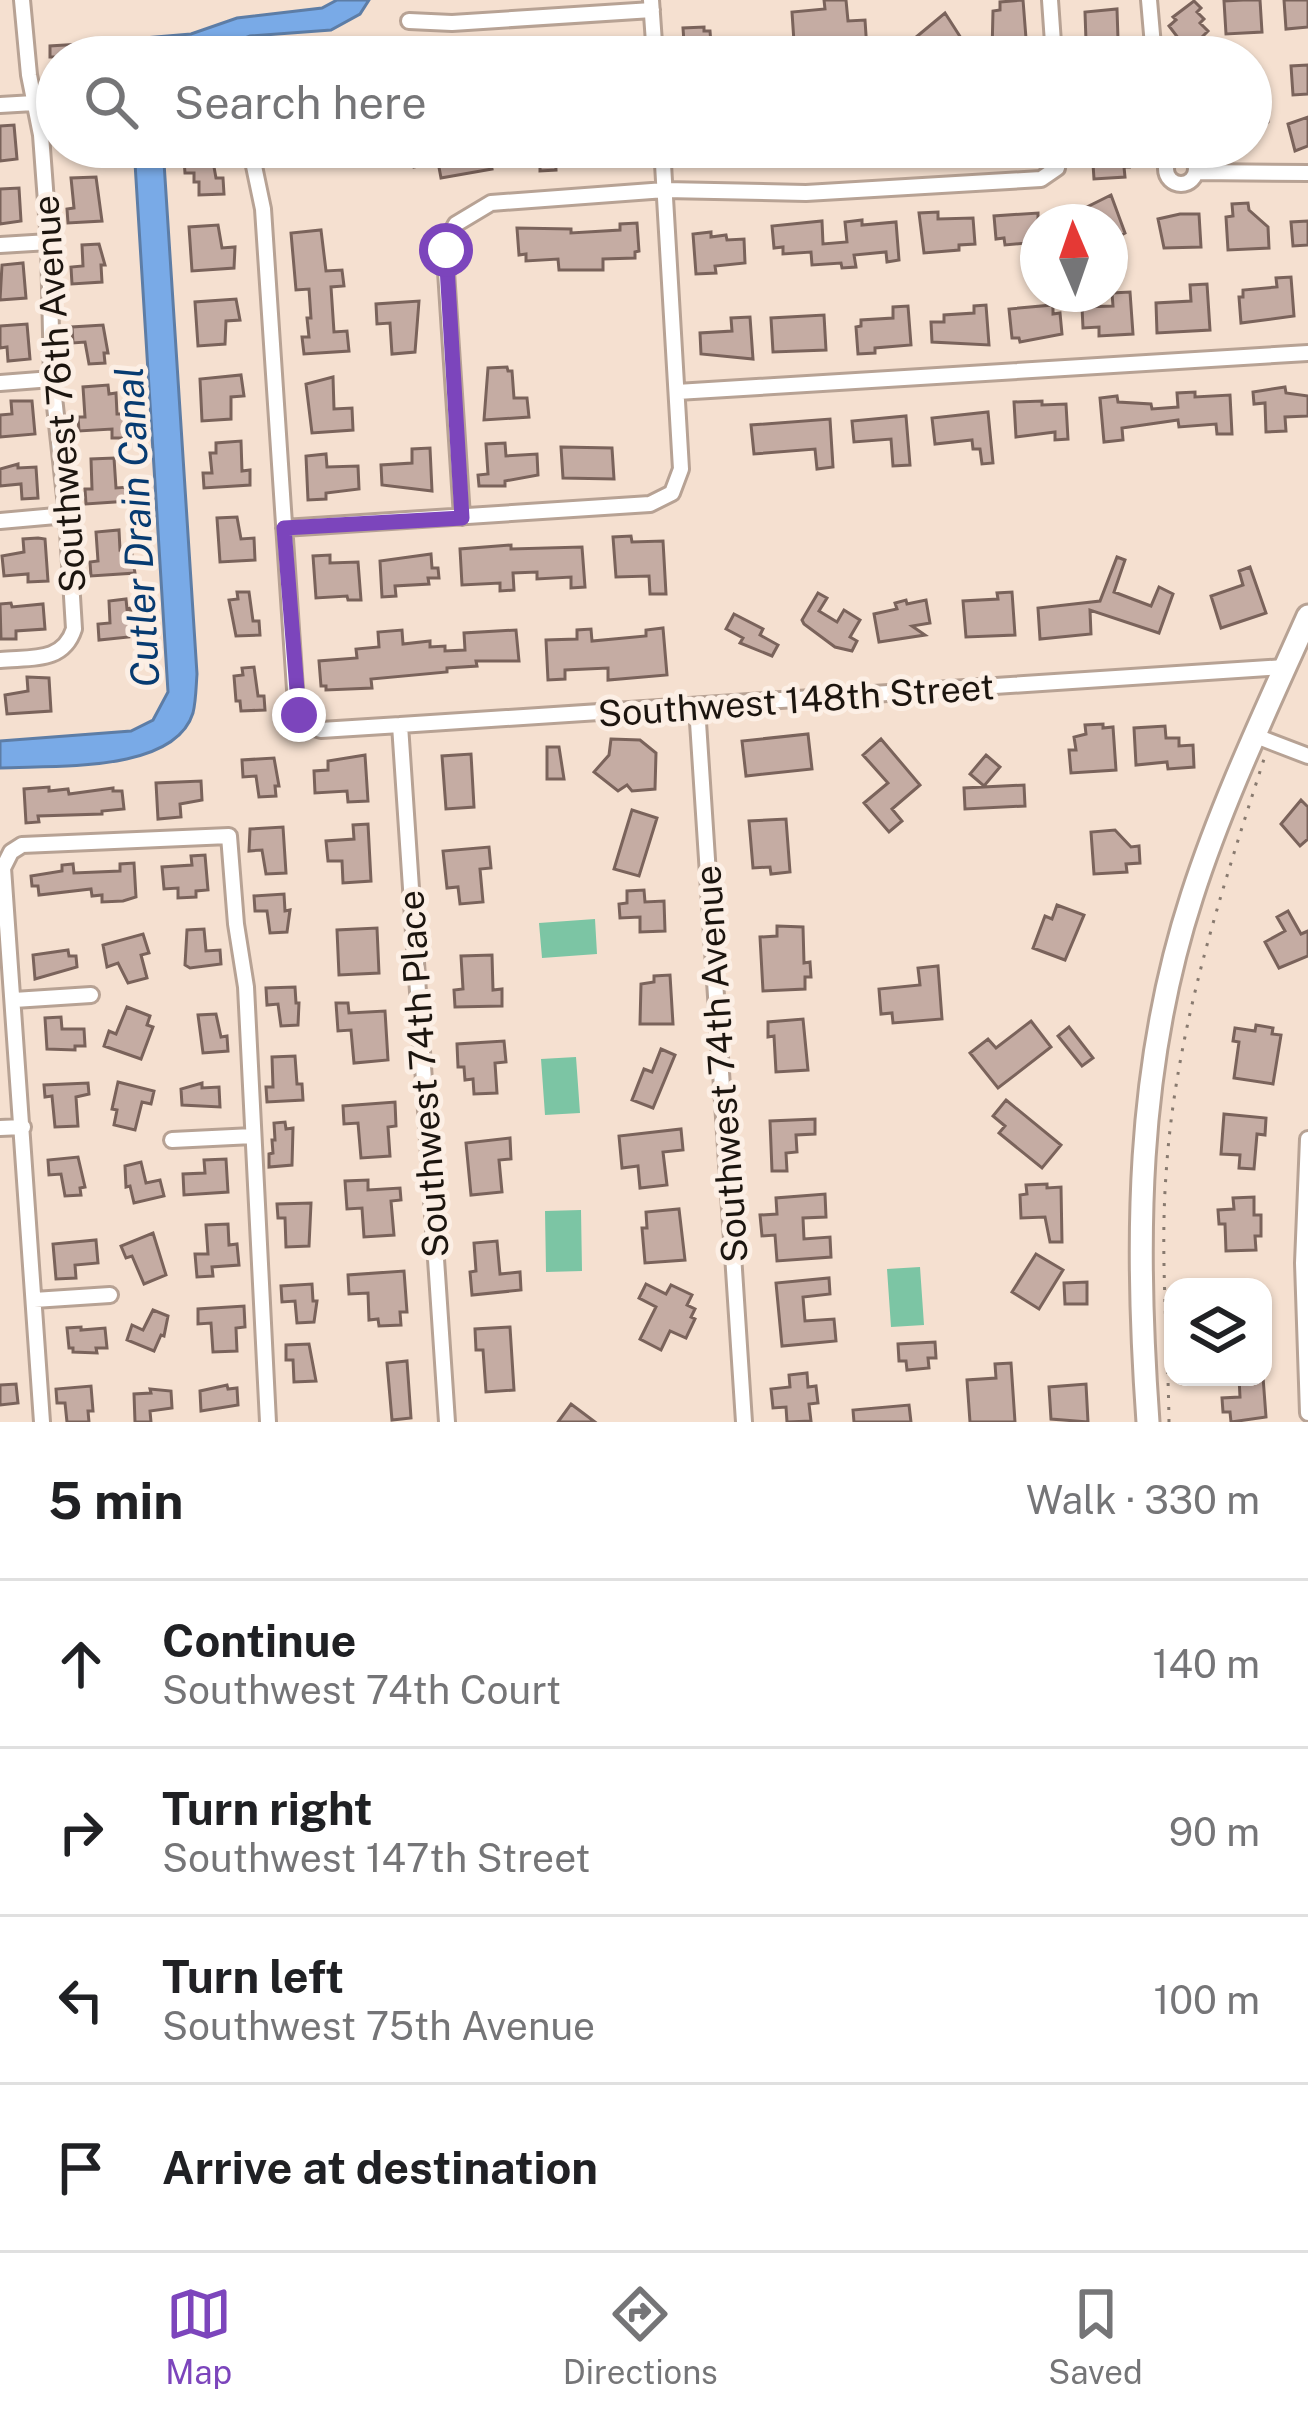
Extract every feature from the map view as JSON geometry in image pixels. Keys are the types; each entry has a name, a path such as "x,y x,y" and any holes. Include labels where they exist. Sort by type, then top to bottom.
{"main road":[{"path":"1148,1422 1138,1244 1151,1071 1192,896 1261,744 1285,668 1308,616"}],"street":[{"name":"Southwest 76th Avenue","path":"22,0 36,112"},
{"path":"1050,0 1053,36"},
{"path":"1149,0 1152,36"},
{"path":"409,20 452,23 651,5 653,36"},
{"path":"0,105 34,103"},
{"name":"Southwest 76th Avenue","path":"0,659 53,656 68,644 74,629 52,379 43,168"},
{"path":"254,168 263,208 284,528 646,504 667,497 681,473 663,168"},
{"path":"462,518 445,262 453,228 466,214 491,203 664,190 806,193 1041,178 1057,168"},
{"path":"1196,168 1196,172 1308,173"},
{"path":"0,244 49,242"},
{"path":"677,392 1308,352"},
{"path":"0,382 52,379"},
{"path":"0,521 67,515"},
{"name":"Southwest 148th Street","path":"284,528 296,704 307,726 320,730 1285,668"},
{"name":"Southwest 74th Avenue","path":"697,707 744,1422"},
{"name":"Southwest 74th Place","path":"400,725 447,1422"},
{"path":"1261,744 1308,756"},
{"path":"42,1422 3,872 9,855 22,844 229,836 245,987 268,1422"},
{"path":"14,1000 92,995"},
{"path":"0,1128 23,1127"},
{"path":"172,1140 253,1136"},
{"path":"1308,1138 1308,1413"},
{"path":"34,1300 110,1295"}],"path":[{"path":"1169,1422 1165,1190 1176,1076 1202,956 1261,744"}],"green space":[{"path":"595,919 597,954 542,958 539,923"},
{"path":"576,1057 580,1113 545,1115 541,1059"},
{"path":"581,1210 582,1271 546,1272 545,1211"},
{"path":"920,1267 924,1325 891,1327 887,1269"}],"water":[{"path":"337,0 369,0 360,14 331,30 168,36 191,34 237,18 322,8"},
{"path":"135,168 164,168 197,674 193,713 181,733 162,747 137,756 78,765 0,768 0,741 131,731 153,720 168,692"}],"building":[{"path":"824,0 846,0 848,21 865,20 866,36 794,36 792,12 825,9"},
{"path":"1023,0 1026,36 992,36 993,11 1000,10 1000,2"},
{"path":"1260,0 1262,32 1226,34 1224,1"},
{"path":"1284,0 1308,0 1308,27 1286,29"},
{"path":"1194,1 1204,19 1200,23 1208,31 1203,36 1177,36 1169,26 1176,20 1173,17"},
{"path":"1117,9 1118,36 1086,36 1085,12"},
{"path":"945,13 960,36 917,36"},
{"path":"704,27 710,36 684,36 683,28"},
{"path":"1308,65 1308,94 1293,95 1291,66"},
{"path":"1308,117 1308,146 1295,151 1288,124"},
{"path":"14,125 17,159 0,161 0,126"},
{"path":"185,168 214,168 216,178 223,178 224,194 199,195 194,173 185,173"},
{"path":"439,168 492,169 441,178"},
{"path":"1093,168 1124,168 1125,177 1094,179"},
{"path":"96,177 102,221 68,223 67,209 74,208 71,178"},
{"path":"19,188 21,221 0,224 0,189"},
{"path":"1111,195 1114,204 1093,204"},
{"path":"1248,203 1249,210 1268,227 1269,248 1228,250 1226,217 1233,216 1232,204"},
{"path":"938,212 938,219 973,218 975,244 924,253 919,213"},
{"path":"1020,214 1020,244 1005,245 1004,238 996,239 994,216"},
{"path":"1199,214 1201,247 1164,248 1158,219"},
{"path":"862,220 862,225 896,222 899,260 887,262 886,252 854,255 856,267 842,268 841,263 812,265 811,252 783,254 783,247 774,248 772,226 822,221 823,244 847,242 845,222"},
{"path":"1308,221 1308,245 1293,246 1291,222"},
{"path":"637,223 635,258 603,259 603,270 559,270 558,259 526,261 526,254 519,255 517,228 571,229 571,233 620,230 620,224"},
{"path":"218,225 222,248 235,247 234,268 192,271 189,227"},
{"path":"321,230 326,271 342,270 344,286 331,287 334,332 347,331 349,351 304,354 302,337 309,337 307,318 311,318 309,289 296,290 291,233"},
{"path":"711,232 711,237 744,239 745,263 715,266 716,273 696,274 693,234"},
{"path":"99,244 105,265 101,265 102,282 72,284 71,267 83,266 82,245"},
{"path":"23,263 26,298 0,300 2,265"},
{"path":"1291,277 1294,316 1241,323 1243,290 1277,287 1276,278"},
{"path":"1207,284 1210,330 1157,333 1156,303 1191,301 1190,285"},
{"path":"1128,292 1133,334 1099,336 1099,327 1083,328 1082,312 1128,312"},
{"path":"236,299 240,320 226,321 225,344 198,346 195,302"},
{"path":"419,301 415,352 392,354 390,323 377,324 376,304"},
{"path":"986,305 989,345 932,342 931,322 944,322 944,315 974,313 974,306"},
{"path":"908,306 911,345 858,354 856,327 861,320 893,318 893,307"},
{"path":"1009,309 1060,313 1062,334 1020,342 1012,338"},
{"path":"824,315 826,350 773,352 771,318"},
{"path":"750,317 753,359 701,354 700,333 732,331 731,318"},
{"path":"27,324 30,359 8,361 7,347 0,348 0,326"},
{"path":"103,325 105,363 89,364 85,342 73,343 72,327"},
{"path":"488,368 512,371 514,398 527,398 529,417 484,420"},
{"path":"241,375 244,396 231,397 231,419 202,421 200,379"},
{"path":"333,377 334,409 352,408 353,430 312,433 306,384"},
{"path":"108,385 109,394 116,393 117,414 125,414 126,438 112,438 112,429 79,431 78,417 85,417 83,387"},
{"path":"1285,387 1286,393 1308,396 1308,416 1285,417 1286,431 1266,432 1265,403 1254,404 1253,392"},
{"path":"1195,392 1195,397 1230,395 1232,434 1217,434 1216,424 1179,427 1178,420 1122,428 1123,440 1104,442 1100,398 1117,396 1118,402 1151,404 1152,409 1178,407 1177,393"},
{"path":"11,401 32,401 35,434 0,437 0,415 12,414"},
{"path":"1042,401 1042,405 1066,404 1068,439 1055,440 1055,432 1016,437 1014,402"},
{"path":"988,412 993,463 982,464 980,449 973,449 972,440 935,444 932,418"},
{"path":"906,416 910,465 893,466 891,439 854,442 852,421"},
{"path":"830,419 833,467 817,469 815,449 754,454 751,425"},
{"path":"241,441 242,471 250,470 250,485 204,488 203,473 212,473 210,453 216,453 216,443"},
{"path":"505,443 506,456 537,454 538,475 505,481 505,486 479,486 478,475 488,474 486,444"},
{"path":"561,447 612,448 614,479 563,478"},
{"path":"430,448 432,491 382,485 381,465 412,463 412,449"},
{"path":"326,454 327,467 358,466 359,489 308,500 306,456"},
{"path":"114,458 116,488 129,487 129,501 86,504 85,489 92,489 91,459"},
{"path":"18,464 18,468 36,467 38,498 22,499 21,484 0,486 0,469"},
{"path":"237,517 241,539 254,538 255,560 220,562 217,518"},
{"path":"119,530 120,550 131,549 135,573 91,576 90,562 98,561 96,532"},
{"path":"631,536 632,542 663,541 666,594 650,594 649,576 616,577 613,537"},
{"path":"23,539 45,539 48,581 28,582 28,574 4,576 2,556 24,552"},
{"path":"511,545 511,549 582,547 585,587 571,588 571,577 537,579 537,572 513,573 514,590 500,591 500,583 462,585 460,549"},
{"path":"431,554 439,578 428,578 429,584 395,586 396,596 382,597 380,561"},
{"path":"330,555 330,563 358,562 361,600 316,598 313,556"},
{"path":"1117,557 1125,560 1114,592 1151,606 1159,587 1173,594 1159,633 1090,610 1091,634 1040,639 1038,608 1100,601"},
{"path":"1250,567 1266,613 1221,628 1211,596 1243,585 1239,571"},
{"path":"237,592 249,592 260,635 236,636 229,600 238,599"},
{"path":"1012,592 1015,635 966,637 963,601 998,599 997,593"},
{"path":"818,593 827,598 819,611 837,622 844,610 860,620 850,637 857,641 852,651 835,647 804,624"},
{"path":"126,599 127,609 131,608 129,637 99,640 98,624 110,623 109,601"},
{"path":"906,600 907,604 926,600 930,623 912,626 925,635 879,642 874,614 897,609 895,603"},
{"path":"11,603 12,607 43,604 45,629 16,631 16,639 1,639 0,604"},
{"path":"734,614 763,629 760,635 778,645 772,656 740,643 743,638 726,629"},
{"path":"663,628 667,675 608,680 608,668 565,670 565,679 548,680 546,640 577,639 577,630 591,629 592,641 646,636 646,630"},
{"path":"402,630 403,644 430,641 430,647 445,646 445,651 465,650 464,633 516,630 519,661 476,661 477,666 447,668 447,672 371,679 372,688 326,690 321,686 319,661 357,658 356,649 379,647 378,632"},
{"path":"254,667 265,710 241,711 234,676 243,675 242,668"},
{"path":"27,677 49,678 51,711 7,714 5,695 28,691"},
{"path":"1103,724 1103,728 1113,727 1116,770 1071,773 1069,750 1076,750 1074,737 1086,734 1085,725"},
{"path":"1165,726 1166,738 1179,738 1179,746 1193,745 1194,767 1168,769 1167,762 1136,765 1134,728"},
{"path":"808,734 812,769 746,776 742,741"},
{"path":"611,739 640,740 656,753 655,789 632,791 627,785 618,791 594,772 609,755"},
{"path":"881,739 920,785 892,809 902,821 889,832 864,803 888,783 863,755"},
{"path":"547,747 559,747 564,779 547,779"},
{"path":"471,754 474,807 446,809 442,756"},
{"path":"365,755 368,801 348,802 347,791 315,793 314,771 328,770 328,761"},
{"path":"986,755 1000,767 984,786 970,774"},
{"path":"274,758 276,796 259,797 256,776 243,777 242,760"},
{"path":"201,781 202,800 180,804 181,817 158,819 156,783"},
{"path":"1024,785 1025,806 965,809 964,788"},
{"path":"49,787 49,791 68,789 69,794 113,788 122,791 124,809 38,816 39,822 26,823 24,789"},
{"path":"1301,800 1308,807 1308,839 1300,846 1281,824"},
{"path":"632,810 657,818 639,876 614,869"},
{"path":"786,819 790,872 771,874 770,867 753,868 749,821"},
{"path":"368,824 371,881 343,883 342,861 328,861 326,841 354,839 353,825"},
{"path":"283,827 286,873 266,874 262,850 249,851 250,829"},
{"path":"1115,830 1131,847 1139,846 1140,863 1126,864 1127,872 1094,874 1091,832"},
{"path":"489,847 491,868 480,869 483,902 460,904 458,887 447,888 443,851"},
{"path":"205,855 208,890 196,891 196,897 178,898 178,888 164,889 162,867 192,865 191,856"},
{"path":"134,863 136,897 123,901 102,902 102,895 92,896 91,889 39,895 38,886 32,886 31,876 62,871 62,865 73,864 74,873 120,871 120,864"},
{"path":"644,890 645,902 664,901 665,931 640,932 640,917 620,918 619,904 627,903 627,891"},
{"path":"284,894 285,911 290,910 287,932 270,933 267,911 255,911 254,896"},
{"path":"1057,905 1084,915 1065,960 1033,948 1045,916 1052,919"},
{"path":"1288,911 1301,934 1308,931 1308,956 1279,968 1265,942 1285,931 1277,917"},
{"path":"777,926 803,927 804,963 810,962 811,977 805,977 805,989 763,991 760,937 777,936"},
{"path":"377,928 379,973 339,975 337,930"},
{"path":"204,929 206,951 220,950 221,964 190,968 185,965 187,930"},
{"path":"143,934 149,953 141,955 147,978 128,983 118,963 107,967 103,945"},
{"path":"68,950 69,956 76,956 77,967 35,979 33,955"},
{"path":"492,955 493,990 502,989 502,1006 455,1007 454,990 463,989 461,956"},
{"path":"938,966 942,1019 893,1023 892,1013 881,1014 879,989 920,985 918,968"},
{"path":"670,975 673,1024 640,1024 641,984 654,982 654,976"},
{"path":"295,987 298,1025 281,1026 278,1004 267,1005 266,988"},
{"path":"336,1003 348,1003 349,1013 385,1011 388,1060 354,1063 351,1030 338,1031"},
{"path":"127,1007 150,1016 147,1025 153,1027 141,1059 104,1046 109,1031 116,1034"},
{"path":"216,1014 221,1037 227,1036 228,1051 203,1053 198,1015"},
{"path":"61,1017 62,1029 84,1029 85,1046 47,1049 45,1018"},
{"path":"803,1019 808,1070 776,1072 774,1036 768,1037 768,1022"},
{"path":"1031,1021 1051,1047 998,1088 970,1053 988,1039 996,1048"},
{"path":"1256,1025 1281,1035 1273,1084 1234,1078 1239,1042 1233,1041 1235,1028 1255,1031"},
{"path":"1069,1027 1093,1058 1082,1066 1058,1036"},
{"path":"504,1041 506,1062 495,1063 497,1093 474,1094 473,1079 465,1080 464,1067 458,1067 457,1044"},
{"path":"661,1049 675,1055 653,1108 632,1100 644,1069 652,1072"},
{"path":"295,1056 303,1100 267,1102 266,1087 273,1087 272,1057"},
{"path":"118,1082 154,1091 151,1104 142,1102 135,1130 114,1125"},
{"path":"88,1083 89,1094 76,1097 78,1126 55,1127 52,1096 45,1097 44,1085"},
{"path":"202,1083 202,1088 219,1087 220,1107 182,1105 181,1089"},
{"path":"1006,1100 1061,1145 1042,1168 999,1133 1005,1126 993,1116"},
{"path":"395,1102 396,1126 388,1127 390,1156 361,1158 358,1123 344,1124 343,1106"},
{"path":"1224,1114 1266,1118 1265,1135 1257,1134 1254,1169 1239,1168 1240,1155 1221,1154"},
{"path":"815,1119 815,1134 796,1135 797,1152 786,1153 787,1171 772,1171 770,1121"},
{"path":"285,1122 286,1129 293,1128 292,1165 269,1167 274,1123"},
{"path":"681,1129 683,1150 663,1152 667,1185 640,1188 638,1166 622,1168 619,1136"},
{"path":"510,1138 511,1159 499,1160 502,1192 471,1195 466,1143"},
{"path":"78,1157 85,1187 80,1188 81,1195 65,1196 61,1174 49,1175 48,1160"},
{"path":"226,1159 228,1192 184,1195 183,1174 205,1173 204,1160"},
{"path":"141,1162 146,1183 160,1180 164,1196 134,1203 130,1186 126,1187 125,1166"},
{"path":"368,1180 368,1190 400,1188 401,1200 391,1201 394,1235 364,1237 362,1208 347,1209 345,1181"},
{"path":"1047,1184 1047,1188 1061,1187 1062,1242 1050,1242 1045,1217 1021,1218 1020,1195 1027,1194 1026,1185"},
{"path":"825,1194 826,1217 803,1218 804,1239 830,1237 831,1257 777,1261 775,1235 762,1236 760,1215 777,1214 776,1198"},
{"path":"1254,1197 1254,1215 1261,1215 1256,1250 1226,1251 1225,1224 1219,1224 1218,1210 1234,1209 1233,1198"},
{"path":"311,1203 309,1246 286,1247 285,1218 278,1218 277,1204"},
{"path":"679,1209 685,1260 645,1263 642,1228 647,1228 646,1212"},
{"path":"228,1224 229,1245 237,1244 239,1265 212,1267 213,1276 197,1277 195,1254 208,1254 206,1225"},
{"path":"153,1233 166,1275 144,1284 132,1256 126,1258 121,1246"},
{"path":"96,1240 98,1263 75,1265 76,1278 56,1279 53,1244"},
{"path":"497,1241 500,1274 520,1272 521,1290 472,1295 474,1243"},
{"path":"1036,1254 1063,1270 1039,1309 1012,1292"},
{"path":"404,1271 407,1312 400,1312 401,1325 379,1326 378,1319 369,1320 368,1293 349,1294 348,1275"},
{"path":"829,1278 830,1294 803,1297 805,1321 834,1319 836,1341 782,1346 776,1283"},
{"path":"1087,1282 1087,1304 1065,1304 1064,1283"},
{"path":"312,1284 313,1301 317,1301 314,1322 297,1323 295,1301 282,1302 281,1286"},
{"path":"646,1284 666,1294 671,1285 692,1295 687,1305 695,1309 691,1317 695,1319 686,1338 670,1331 661,1350 640,1339 656,1307 639,1298"},
{"path":"244,1306 245,1327 236,1328 237,1351 213,1352 211,1323 198,1324 198,1309"},
{"path":"153,1310 168,1316 164,1336 154,1351 127,1340 132,1325 143,1330"},
{"path":"510,1327 514,1390 486,1392 483,1350 476,1350 475,1329"},
{"path":"67,1328 105,1328 107,1348 96,1348 97,1353 73,1352"},
{"path":"935,1342 936,1358 928,1358 929,1368 907,1370 906,1361 899,1361 898,1344"},
{"path":"309,1344 316,1381 294,1382 293,1360 286,1360 286,1345"},
{"path":"407,1361 411,1418 392,1420 387,1363"},
{"path":"1011,1363 1015,1422 970,1422 967,1380 996,1378 995,1364"},
{"path":"807,1373 808,1387 816,1386 818,1403 809,1404 811,1421 787,1422 786,1407 773,1408 771,1389 790,1387 789,1375"},
{"path":"16,1384 18,1403 0,1405 0,1385"},
{"path":"1086,1384 1088,1422 1051,1419 1049,1387"},
{"path":"227,1385 237,1388 238,1405 201,1411 200,1391"},
{"path":"91,1386 89,1422 67,1422 65,1403 57,1403 56,1389"},
{"path":"1239,1386 1264,1386 1266,1417 1231,1422 1230,1412 1223,1412 1222,1398 1240,1397"},
{"path":"150,1389 171,1391 172,1408 150,1411 151,1422 135,1422 134,1394 151,1393"},
{"path":"571,1404 595,1422 558,1422"},
{"path":"909,1405 911,1422 854,1422 853,1410"}],"route":[{"path":"299,715 284,528 462,518 446,250"}],"water label":[{"name":"Cutler Drain Canal","path":"137,527"}]}
